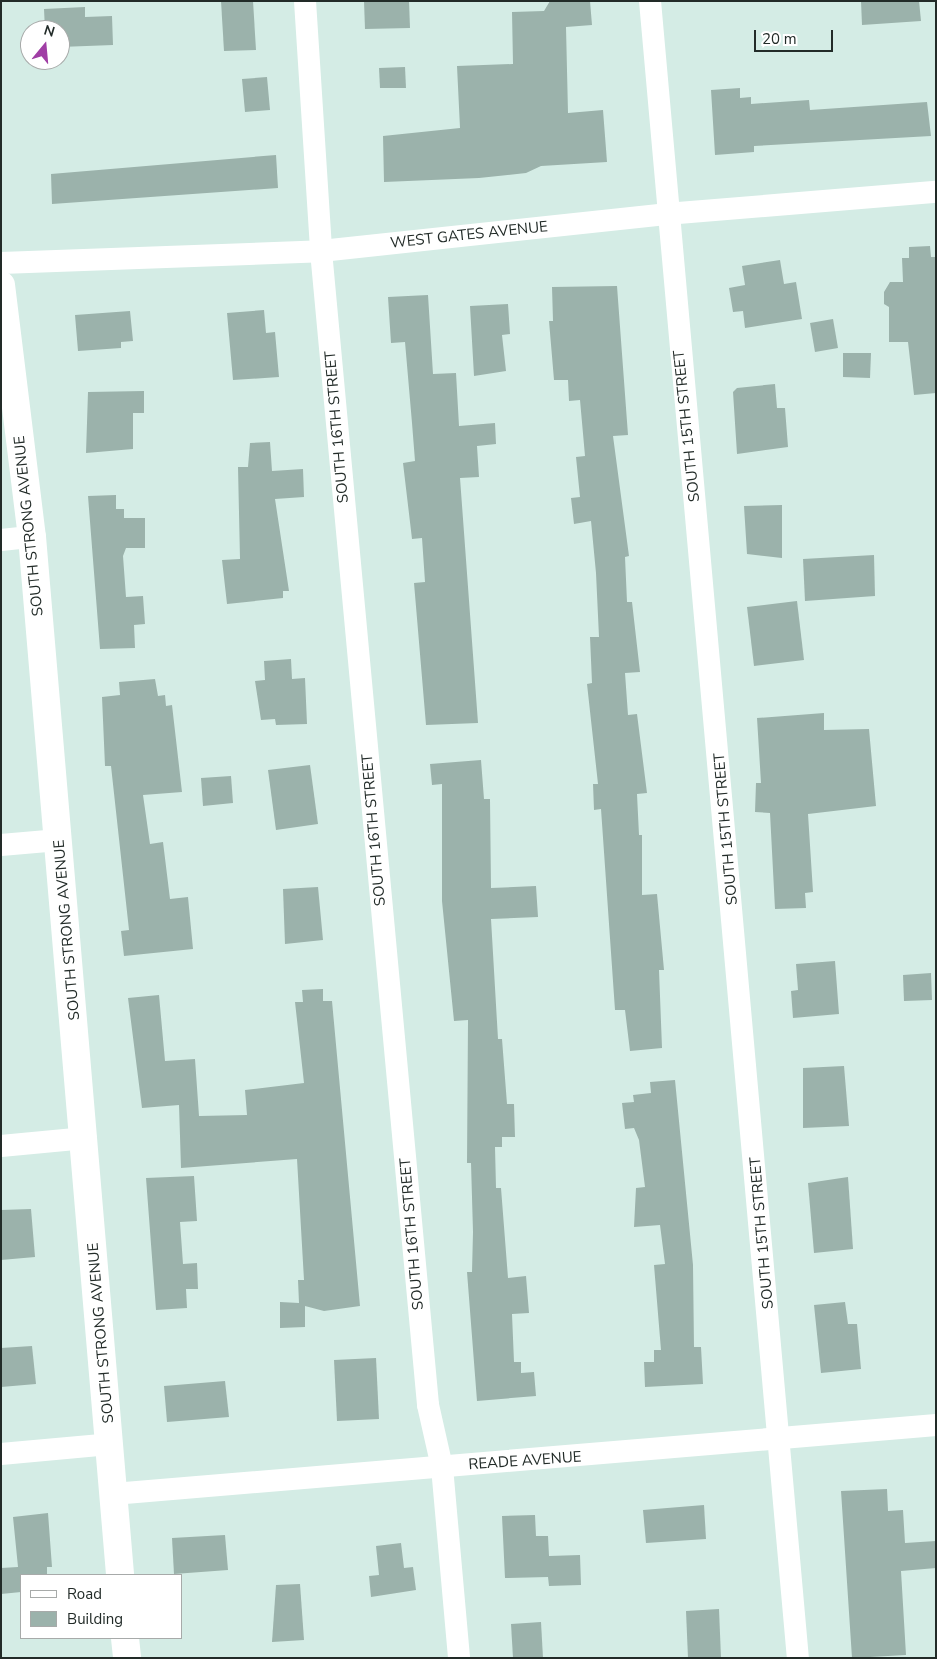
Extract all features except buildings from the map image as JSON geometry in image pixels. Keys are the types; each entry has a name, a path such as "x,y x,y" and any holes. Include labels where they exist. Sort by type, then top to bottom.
{"street":[{"name":"SOUTH 16TH STREET","path":"305,1 321,251 428,1405 442,1467 459,1658"},
{"name":"SOUTH 15TH STREET","path":"650,1 666,214 781,1442 798,1658"},
{"name":"WEST GATES AVENUE","path":"1,264 321,251 666,214 936,192"},
{"name":"SOUTH STRONG AVENUE","path":"1,285 32,538 86,1138 120,1574"},
{"path":"1,540 32,538"},
{"path":"1,845 58,840"},
{"path":"1,1146 86,1138"},
{"name":"READE AVENUE","path":"113,1494 781,1442 936,1425"},
{"path":"1,1454 110,1444"},
{"path":"125,1639 127,1658"}]}
